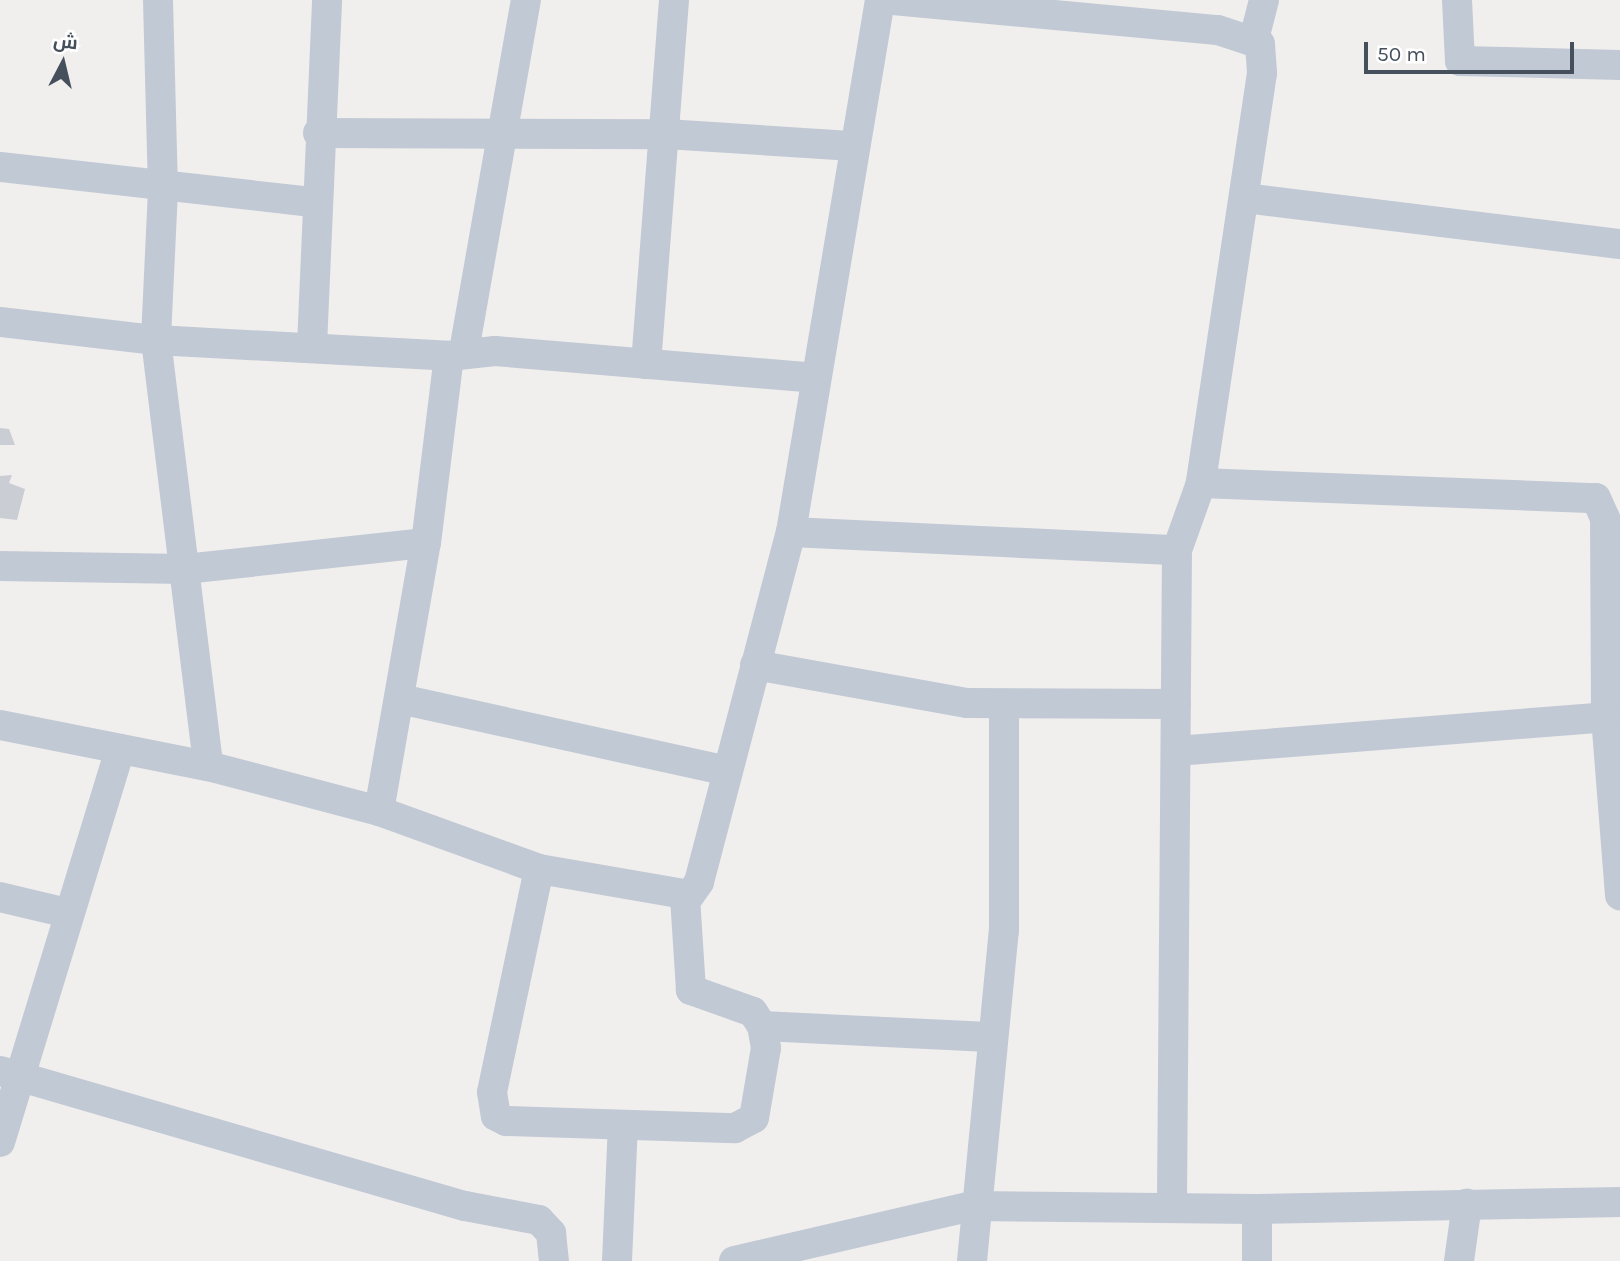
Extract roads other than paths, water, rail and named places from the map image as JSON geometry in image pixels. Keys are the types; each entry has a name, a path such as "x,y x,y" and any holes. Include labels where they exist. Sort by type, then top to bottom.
{"street":[{"path":"158,0 163,190 156,340 208,766"},
{"path":"312,346 314,202 327,0"},
{"path":"379,811 456,354 503,136 526,0"},
{"path":"646,364 666,134 674,0"},
{"path":"539,869 493,1109 512,1122 735,1128 750,1122 761,1106 762,1027 753,1012 691,990 685,898 699,881 790,532 880,0"},
{"path":"893,0 1254,39 1260,44 1262,73 1201,484 1177,550 1172,1205"},
{"path":"1254,39 1264,0"},
{"path":"1457,0 1460,61 1620,65"},
{"path":"318,133 503,136 666,134 854,146"},
{"path":"0,167 163,190 314,202"},
{"path":"1245,198 1620,244"},
{"path":"0,322 156,340 646,364 814,378"},
{"path":"1201,484 1579,493 1596,498 1612,515 1606,717 1620,895"},
{"path":"790,532 1177,550"},
{"path":"0,566 185,569 426,543"},
{"path":"755,665 1004,704 1176,704"},
{"path":"400,699 727,771"},
{"path":"972,1261 973,1206 989,1037 1004,931 1004,704"},
{"path":"1176,751 1606,717"},
{"path":"0,725 208,766 379,811 539,869 685,898"},
{"path":"0,1142 11,1075 120,749"},
{"path":"0,897 67,914"},
{"path":"762,1027 989,1037"},
{"path":"11,1075 465,1206 539,1220 551,1233 554,1261"},
{"path":"617,1261 623,1125"},
{"path":"734,1261 973,1206 1172,1205 1257,1209 1620,1202"},
{"path":"1460,1261 1467,1204"},
{"path":"1257,1209 1257,1261"}]}
